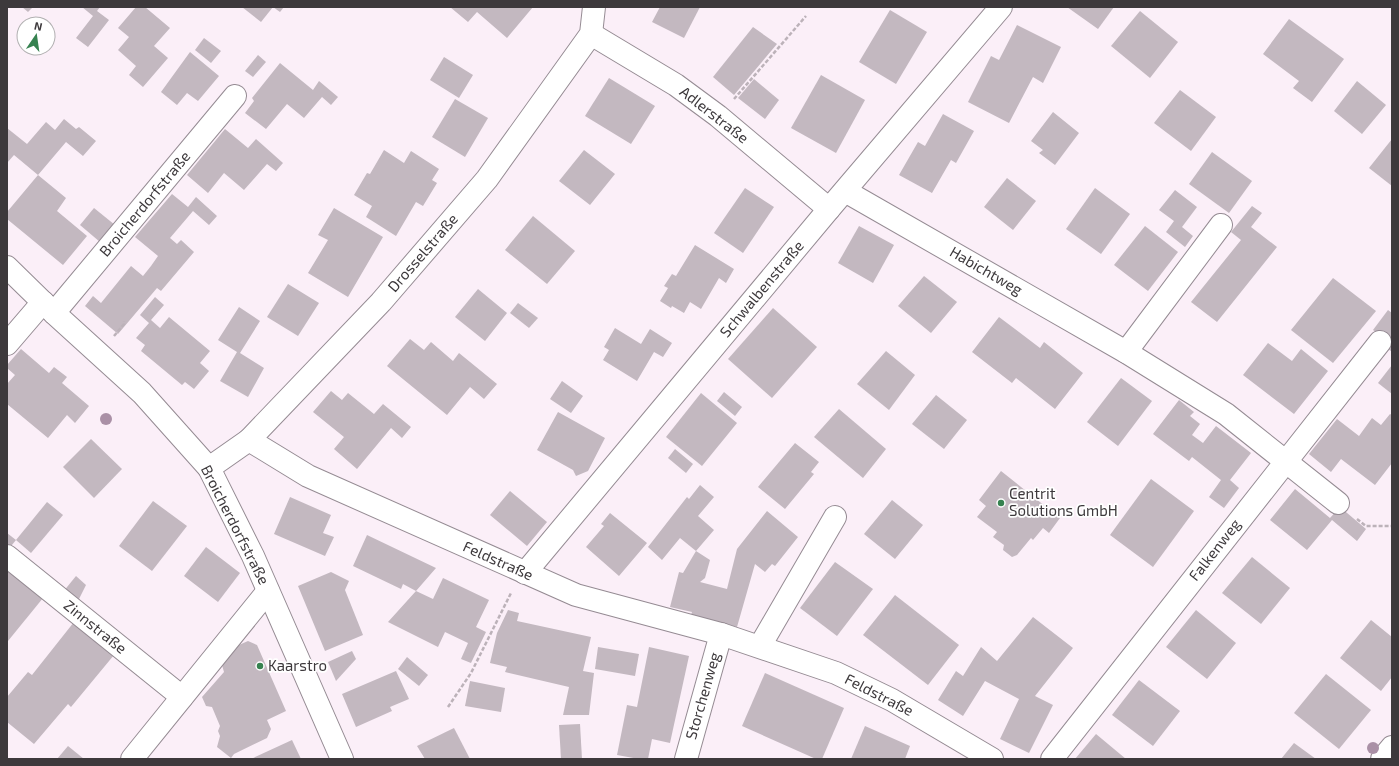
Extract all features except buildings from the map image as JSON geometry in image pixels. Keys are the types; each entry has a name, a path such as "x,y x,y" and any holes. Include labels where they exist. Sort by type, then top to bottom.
{"street":[{"name":"Drosselstraße","path":"209,468 249,440 381,302 487,179 591,34 594,7"},
{"name":"Schwalbenstraße","path":"525,573 829,209 1001,7"},
{"name":"Adlerstraße","path":"591,34 676,85 718,116 829,209"},
{"name":"Broicherdorfstraße","path":"48,308 235,96"},
{"name":"Habichtweg","path":"845,191 1126,352 1226,414 1338,503"},
{"path":"1126,352 1221,225"},
{"name":"Broicherdorfstraße","path":"7,268 48,308 142,392 209,468 253,556 342,759"},
{"path":"7,344 48,308"},
{"name":"Falkenweg","path":"1052,759 1380,342"},
{"name":"Feldstraße","path":"249,440 308,476 576,595 721,634 836,673 932,722 992,759"},
{"path":"760,646 835,517"},
{"name":"Zinnstraße","path":"7,556 182,698"},
{"path":"132,759 162,728 182,698 268,591"},
{"name":"Storchenweg","path":"686,759 721,634"},
{"path":"1382,759 1392,747"}],"path":[{"path":"718,116 806,16"},
{"path":"118,332 124,321"},
{"path":"1366,526 1392,526"},
{"path":"448,707 471,674 512,592 525,573"}],"place":[{"name":"Centrit Solutions GmbH","path":"1001,503"},
{"name":"Kaarstro","path":"260,666"}]}
